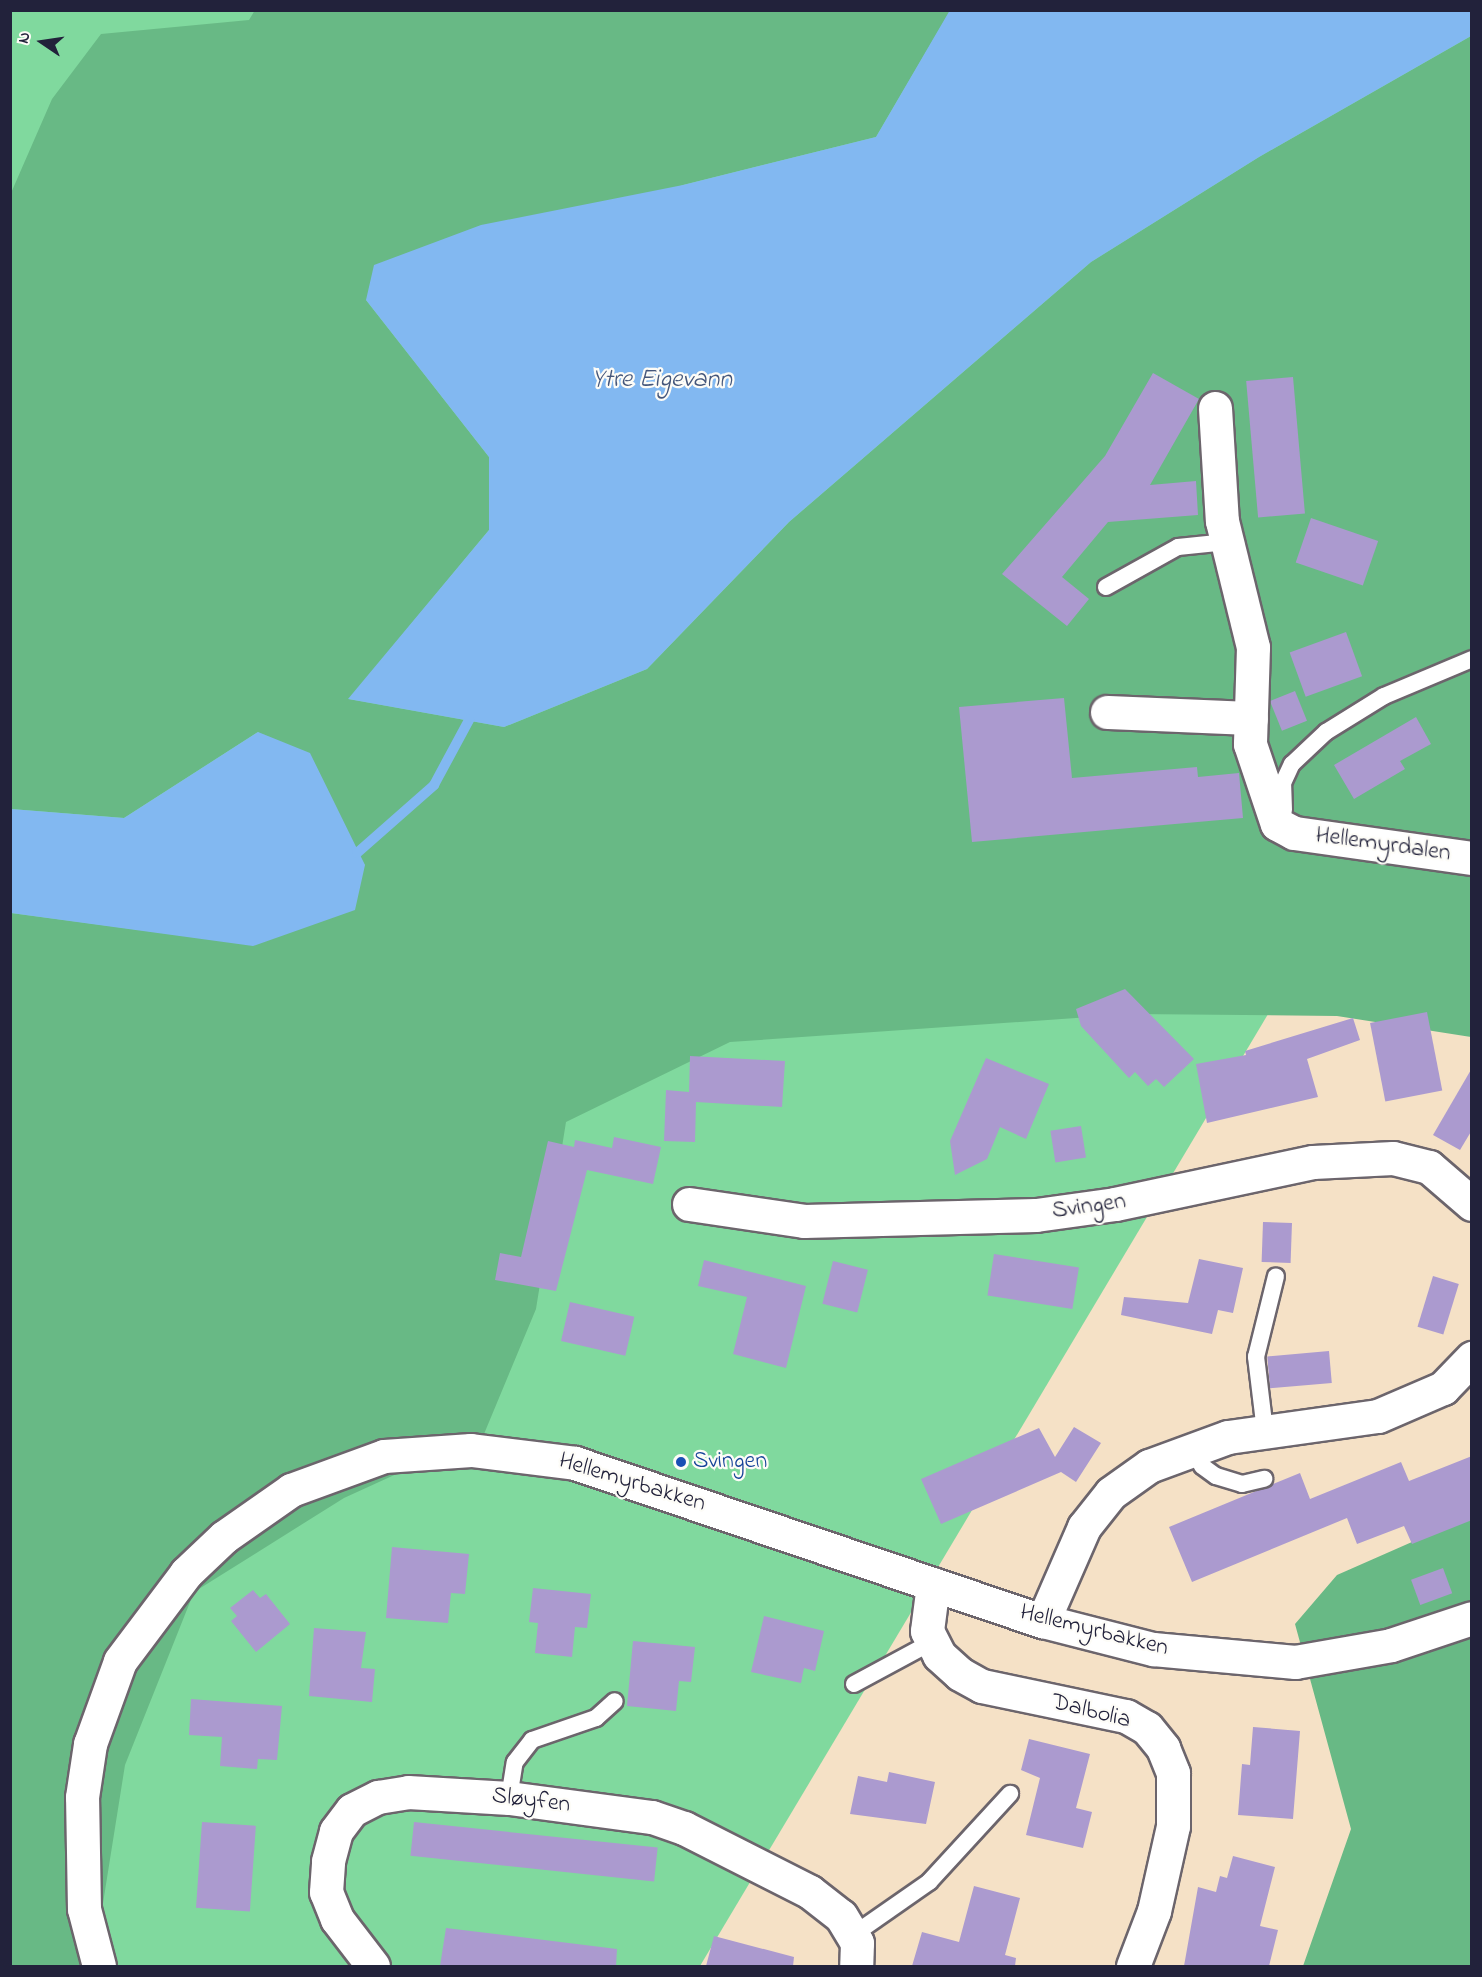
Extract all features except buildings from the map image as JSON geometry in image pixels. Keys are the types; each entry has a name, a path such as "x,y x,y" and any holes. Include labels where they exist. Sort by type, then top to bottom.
{"street":[{"name":"Hellemyrdalen","path":"1215,408 1227,542 1250,623 1250,744 1269,810 1277,824 1294,833 1472,858"},
{"path":"1107,712 1251,718"},
{"name":"Svingen","path":"689,1204 804,1221 1036,1215 1115,1204 1313,1162 1394,1158 1430,1167 1472,1204"},
{"path":"1043,1621 1084,1527 1111,1493 1149,1466 1192,1446 1265,1431 1378,1416 1409,1406 1443,1388 1472,1358"},
{"name":"Hellemyrbakken","path":"99,1966 84,1910 82,1797 90,1744 120,1661 186,1574 224,1537 291,1490 384,1456 444,1449 535,1455 631,1477 1043,1621 1153,1649 1295,1662 1391,1645 1472,1617"},
{"path":"932,1642 928,1609 933,1584"},
{"name":"Dalbolia","path":"932,1642 946,1661 982,1686 1126,1716 1147,1728 1163,1748 1173,1773 1173,1826 1154,1911 1133,1966"},
{"name":"Sløyfen","path":"373,1966 337,1919 326,1892 336,1831 352,1810 378,1797 408,1792 510,1798 652,1817 684,1828 810,1892 841,1916 855,1951"}],"lane":[{"path":"1106,587 1178,547 1227,542"},
{"name":"Hellemyrdalen","path":"1294,833 1281,803 1292,764 1357,711 1472,658"},
{"path":"1265,1431 1256,1357 1276,1276"},
{"path":"1192,1446 1202,1466 1216,1476 1242,1484 1264,1479"},
{"path":"854,1684 932,1642"},
{"path":"510,1798 515,1762 532,1740 596,1719 615,1701"},
{"name":"Sløyfen","path":"855,1951 929,1882 1010,1794"}],"green space":[{"path":"255,10 950,11 876,137 683,185 366,300 489,457 489,530 349,699 504,727 647,669 789,522 1091,262 1259,157 1471,36 1471,1037 1337,1016 1133,1014 730,1042 566,1122 536,1309 484,1434 344,1498 194,1592 125,1765 93,1966 11,1966 11,913 253,945 365,865 258,732 124,818 11,809 11,193 52,99 101,34 249,20"},
{"path":"11,11 1471,11 1471,674 700,1966 11,1966"},
{"path":"1471,1516 1471,1966 1303,1966 1351,1829 1295,1624 1337,1575"}],"water":[{"name":"Ytre Eigevann","path":"950,10 1471,11 1471,36 1259,157 1091,262 789,522 647,669 504,727 348,699 489,530 489,457 366,300 374,265 481,225 683,185 876,137"},
{"path":"258,732 310,753 365,865 355,910 253,946 11,913 11,809 124,818"}],"waterway":[{"path":"357,853 434,785 469,720"}],"place":[{"name":"Svingen","path":"681,1462"}]}
